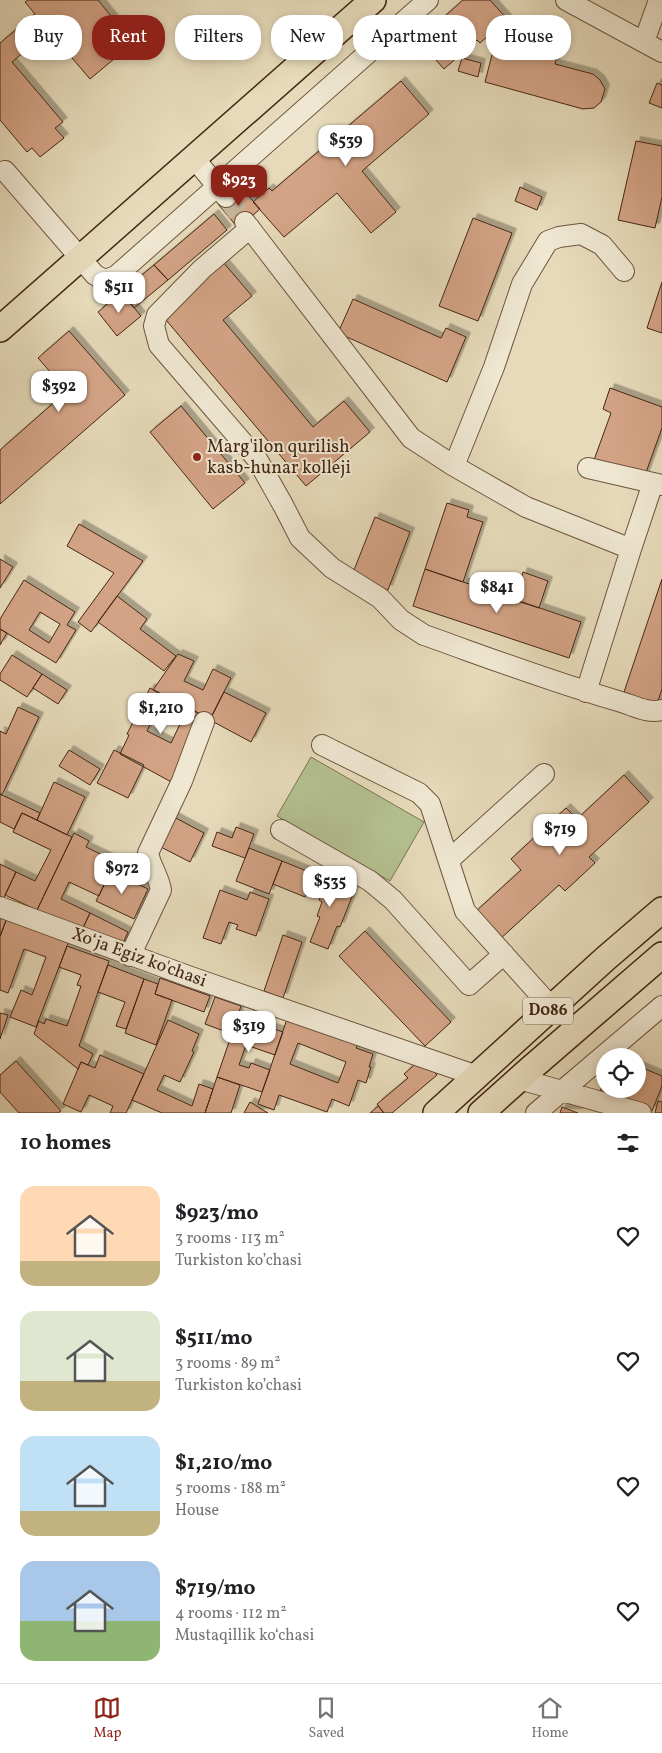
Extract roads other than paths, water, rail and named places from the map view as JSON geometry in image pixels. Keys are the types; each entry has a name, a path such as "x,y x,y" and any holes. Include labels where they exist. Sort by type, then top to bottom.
{"main road":[{"path":"0,329 373,0"},
{"name":"D086","path":"436,1113 662,910"},
{"name":"D086","path":"489,1111 524,1074 662,955"},
{"path":"508,1047 524,1074"}],"street":[{"path":"5,171 95,275 105,280 116,276 222,191 428,0"},
{"path":"566,0 662,52"},
{"path":"644,42 659,0"},
{"path":"194,158 222,191"},
{"path":"630,549 526,507 454,466 411,438 247,225 157,315 154,326 159,345 257,458 300,538 332,568 380,598 401,620 424,635 586,692 653,712 662,710"},
{"path":"454,466 494,367 522,284 548,241 559,237 581,234 602,245 624,271"},
{"path":"586,692 630,549 658,484 588,468"},
{"path":"130,956 161,890 160,880 150,863 148,853 182,781 204,722"},
{"path":"322,746 419,793 430,804 465,910 552,1008"},
{"path":"449,860 544,774"},
{"path":"281,830 378,887 393,900 469,985 504,954"},
{"name":"Xoʻja Egiz ko'chasi","path":"0,906 130,956 477,1076"},
{"path":"536,1113 662,1006"},
{"path":"524,1074 561,1091 641,1113"}],"tunnel":[{"path":"226,197 245,222"}],"place":[{"name":"Marg'ilon qurilish kasb-hunar kolleji","path":"197,457"}]}
